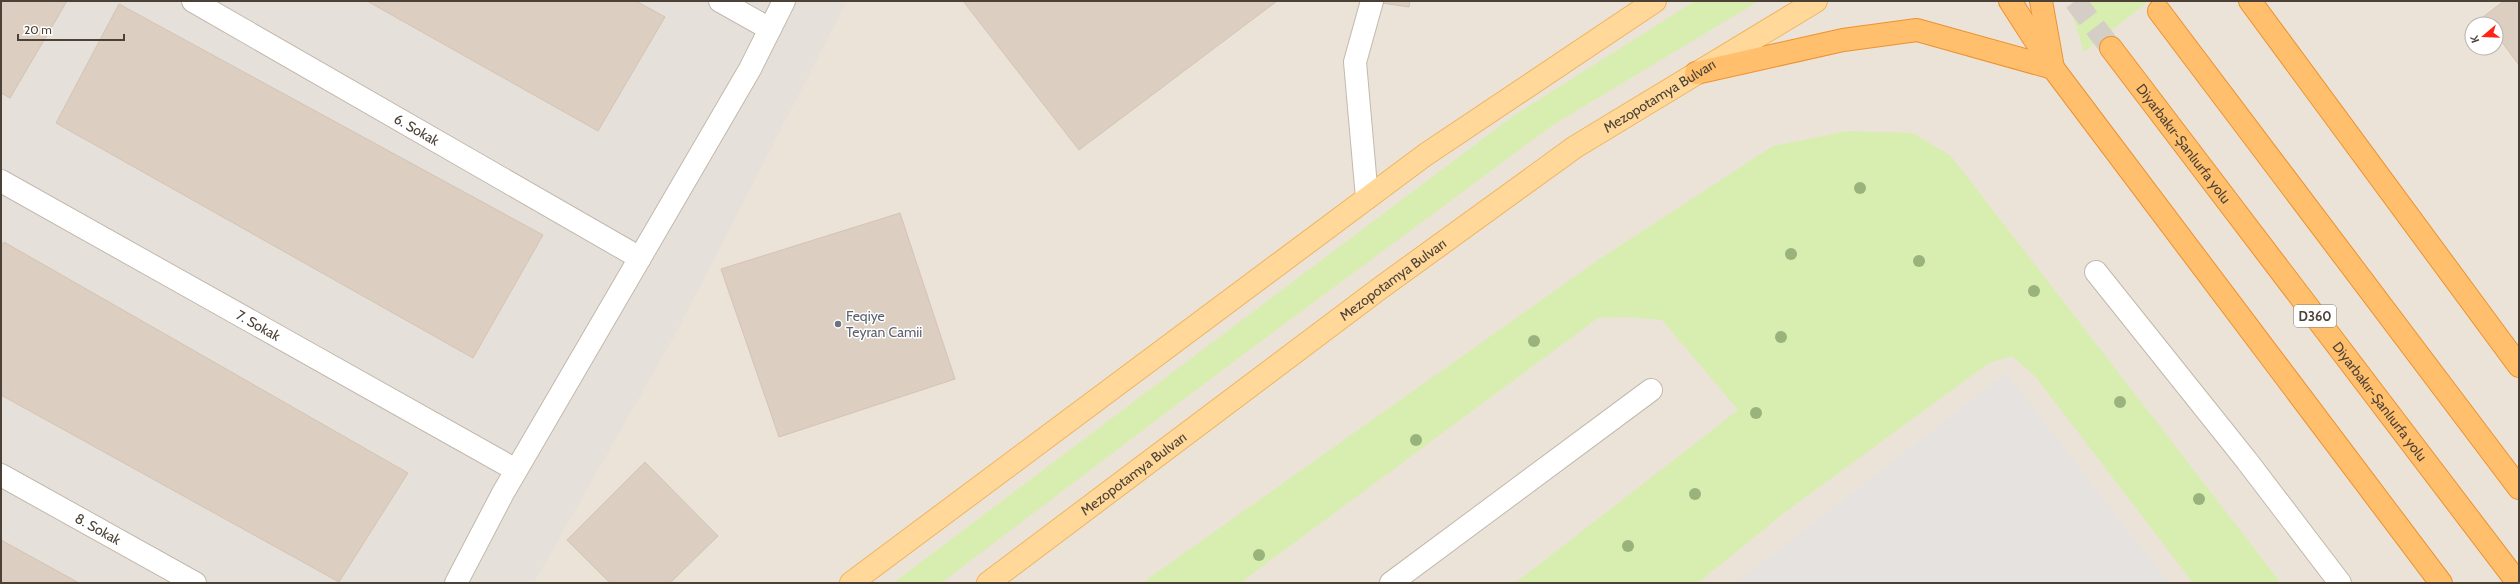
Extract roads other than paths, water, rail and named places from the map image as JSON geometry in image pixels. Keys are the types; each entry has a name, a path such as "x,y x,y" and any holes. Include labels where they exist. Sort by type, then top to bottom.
{"highway":[{"path":"2010,1 2053,68 2441,583"},
{"path":"2041,1 2053,68"},
{"path":"2250,1 2519,366"},
{"path":"2159,11 2519,488"},
{"path":"1696,72 1843,40 1917,30 2053,68"},
{"name":"Diyarbakır-Şanlıurfa yolu","path":"2111,48 2518,583"}],"main road":[{"path":"850,583 1425,155 1655,1"},
{"name":"Mezopotamya Bulvarı","path":"988,583 1379,289 1568,151 1696,72 1816,1"}],"street":[{"name":"6. Sokak","path":"193,1 640,258"},
{"path":"720,1 770,29"},
{"path":"456,583 516,470 750,69 784,1"},
{"path":"1367,198 1355,62 1372,1"},
{"name":"7. Sokak","path":"1,182 516,470"},
{"path":"2096,272 2247,461 2340,583"},
{"path":"1391,583 1651,390"},
{"name":"8. Sokak","path":"1,475 195,583"}],"tunnel":[{"path":"2075,1 2111,48"}],"place":[{"name":"Feqiye Teyran Camii","path":"838,324"}]}
